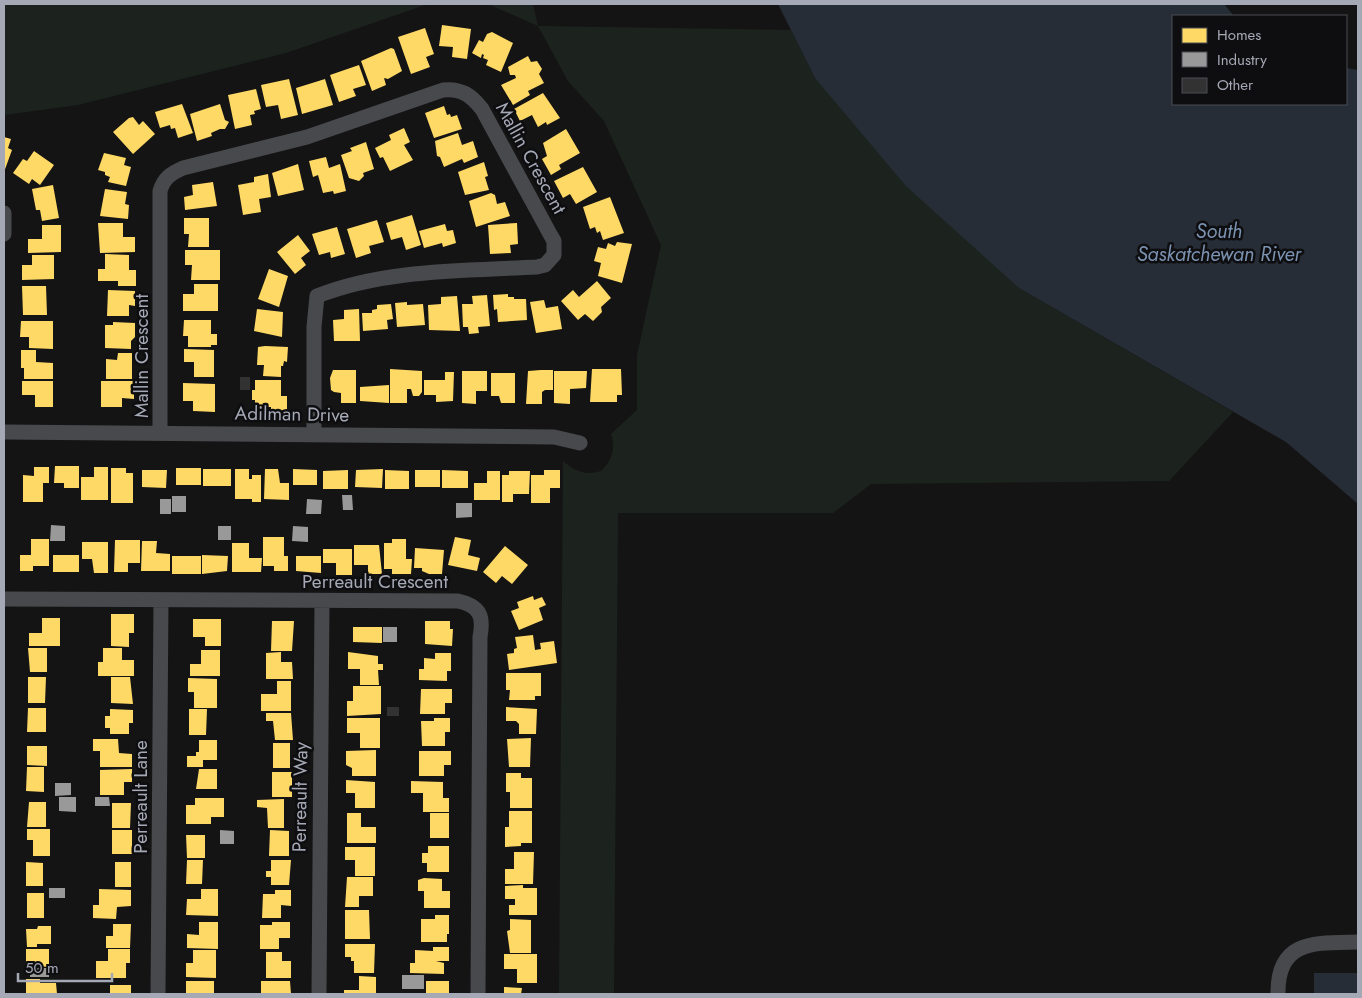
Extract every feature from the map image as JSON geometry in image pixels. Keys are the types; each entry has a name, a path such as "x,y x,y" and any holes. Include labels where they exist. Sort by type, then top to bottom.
{"street":[{"name":"Mallin Crescent","path":"160,433 160,191 163,181 170,174 183,168 307,137 443,90 454,89 465,92 482,108 554,241 554,256 545,265 536,267 380,279 345,284 317,296 314,327 314,435"},
{"path":"4,213 4,234"},
{"name":"Adilman Drive","path":"4,432 554,437 580,443"},
{"name":"Perreault Crescent","path":"4,599 458,601 474,607 481,616 478,994"},
{"name":"Perreault Lane","path":"158,994 161,600"},
{"name":"Perreault Way","path":"318,994 322,600"},
{"path":"1278,994 1282,966 1292,952 1313,943 1358,942"}],"shaded area":[{"path":"4,4 428,4 286,53 78,105 4,115"},
{"path":"488,4 533,4 538,26"},
{"path":"538,26 791,30 815,78 1019,288 1233,412 1169,481 871,484 833,513 618,513 614,994 559,994 563,461 580,472 601,471 608,463 612,454 611,434 637,410 637,355 661,245 604,121 568,81"}],"water":[{"name":"South Saskatchewan River","path":"778,4 1224,4 1233,15 1172,15 1172,105 1347,105 1347,68 1358,70 1358,504 1286,442 1019,288 906,186 815,78"},
{"path":"1314,973 1358,973 1358,994 1314,994"}],"building: Homes":[{"path":"442,25 471,29 467,59 452,57 453,47 439,46"},
{"path":"425,28 434,54 426,57 430,67 411,74 398,37"},
{"path":"492,32 513,43 501,72 486,65 488,60 483,58 484,55 482,54 481,58 472,53 479,40 483,42 487,34"},
{"path":"391,48 394,49 402,71 388,79 384,78 386,85 372,91 361,61"},
{"path":"528,56 531,62 537,61 542,69 539,74 544,83 528,91 530,95 513,105 501,85 516,78 515,75 510,75 508,67"},
{"path":"359,65 366,85 353,89 356,96 339,102 330,75"},
{"path":"289,79 298,115 281,119 278,105 266,107 261,85"},
{"path":"325,79 333,105 302,114 296,88"},
{"path":"256,89 261,109 254,111 255,114 250,115 252,125 235,129 228,95"},
{"path":"543,93 560,118 547,125 546,122 538,127 532,115 520,121 514,109"},
{"path":"182,104 193,133 178,138 175,128 171,129 170,125 160,128 155,112"},
{"path":"220,104 225,120 229,122 225,129 220,129 211,133 212,136 197,141 190,114"},
{"path":"444,106 447,115 450,114 451,117 457,115 462,129 434,138 425,113"},
{"path":"133,117 139,125 143,121 155,134 133,154 113,132 129,118"},
{"path":"404,128 410,142 404,145 413,160 390,171 383,157 380,158 375,148 391,140 389,135"},
{"path":"566,129 580,153 559,165 561,169 551,175 542,159 547,156 543,143"},
{"path":"458,133 462,145 473,141 478,157 464,163 462,159 444,167 440,157 437,156 435,141"},
{"path":"4,137 11,139 8,148 12,150 4,172"},
{"path":"366,142 374,169 363,173 364,176 359,181 349,178 341,155 352,151 350,148"},
{"path":"34,151 54,165 40,185 32,179 29,184 13,173 23,159 27,161"},
{"path":"104,153 126,158 124,165 131,167 126,186 108,182 110,177 105,175 105,172 98,170"},
{"path":"326,157 329,168 340,164 346,191 334,194 333,191 323,193 318,175 313,177 309,161"},
{"path":"484,162 488,176 485,177 489,190 465,195 458,172"},
{"path":"298,164 304,190 278,196 272,173"},
{"path":"583,167 597,192 576,204 570,194 563,198 554,181"},
{"path":"268,174 271,197 259,199 261,212 243,215 238,185 254,182 254,177"},
{"path":"213,182 217,206 185,210 184,197 193,195 192,185"},
{"path":"53,185 59,218 42,221 40,210 36,210 32,189"},
{"path":"105,189 127,192 125,204 129,205 128,219 100,216"},
{"path":"491,193 495,195 497,204 505,202 510,216 476,227 469,201"},
{"path":"610,197 624,233 603,240 600,231 597,233 595,227 590,229 583,207"},
{"path":"412,215 421,245 406,250 402,237 391,240 386,223"},
{"path":"184,218 209,218 209,247 188,247 189,234 184,234"},
{"path":"377,220 384,242 369,246 371,253 356,258 347,229"},
{"path":"98,223 123,223 123,237 135,237 135,252 100,253"},
{"path":"517,223 518,244 510,245 511,253 490,254 488,225"},
{"path":"445,224 447,231 453,230 456,243 443,247 442,243 424,248 419,231"},
{"path":"42,225 61,225 61,252 28,253 28,239 42,239"},
{"path":"337,227 345,254 331,258 330,252 319,255 312,234"},
{"path":"298,235 310,251 301,258 306,265 295,274 277,252"},
{"path":"617,242 632,244 622,283 598,276 601,263 594,261 598,247 606,249 608,243 615,246"},
{"path":"185,250 220,250 220,280 191,280 192,265 185,265"},
{"path":"105,254 129,255 129,270 136,270 136,286 118,286 118,281 98,281 98,269 105,269"},
{"path":"32,255 54,255 54,279 22,280 22,265 32,265"},
{"path":"269,269 288,276 279,307 258,299"},
{"path":"597,281 611,298 601,307 602,312 593,321 585,314 578,320 561,301 573,290 579,297"},
{"path":"194,284 218,284 218,311 183,311 183,294 194,294"},
{"path":"22,286 46,286 47,315 23,315"},
{"path":"108,290 135,291 135,306 129,305 129,316 107,316"},
{"path":"508,294 508,297 514,297 514,299 526,299 527,320 498,322 497,309 494,310 493,295"},
{"path":"487,295 490,326 478,327 479,333 469,334 468,327 463,327 462,304 473,304 472,296"},
{"path":"457,296 460,331 429,330 428,305 441,304 441,297"},
{"path":"544,300 546,308 558,306 562,329 536,333 530,302"},
{"path":"407,302 407,305 423,304 425,325 397,327 395,303"},
{"path":"391,304 393,319 387,320 388,329 363,331 362,313 372,313 372,310 377,309 377,305"},
{"path":"257,309 283,312 282,337 254,331"},
{"path":"359,309 360,341 334,341 333,320 344,319 344,310"},
{"path":"184,320 211,320 211,334 217,334 217,345 211,345 211,347 188,347 188,336 183,336"},
{"path":"21,321 53,321 53,349 29,348 29,337 20,337"},
{"path":"113,322 135,323 135,337 131,341 131,349 105,348 105,325 113,325"},
{"path":"258,347 288,347 287,362 284,361 283,366 281,366 281,377 263,376 264,365 257,365"},
{"path":"184,349 214,350 214,377 194,377 194,362 184,362"},
{"path":"21,350 36,350 36,362 53,363 53,379 24,379 24,368 21,368"},
{"path":"118,353 132,353 132,379 106,379 106,359 117,360"},
{"path":"390,369 422,371 422,392 419,396 413,396 411,389 407,389 407,403 390,403"},
{"path":"592,369 621,369 622,395 617,395 617,402 590,402"},
{"path":"333,370 356,370 356,403 341,403 341,393 331,390 330,378"},
{"path":"553,370 553,390 542,392 542,404 526,404 528,371"},
{"path":"462,371 487,371 487,391 476,391 476,404 462,403"},
{"path":"554,371 587,371 586,388 570,389 570,404 554,403"},
{"path":"445,372 454,372 453,401 436,402 436,395 424,395 424,380 445,380"},
{"path":"491,373 515,373 515,403 501,403 499,396 491,396"},
{"path":"255,380 281,380 281,396 287,396 287,411 271,411 271,407 255,407 255,400 252,400 252,390 255,390"},
{"path":"22,381 53,381 53,407 35,407 35,395 22,395"},
{"path":"101,381 134,381 134,399 122,398 122,407 101,407"},
{"path":"183,383 215,384 215,412 193,411 193,401 183,401"},
{"path":"389,385 389,403 360,401 360,387"},
{"path":"55,466 79,466 79,488 64,488 64,483 54,483"},
{"path":"34,467 49,467 49,483 43,483 43,502 23,502 23,475 34,476"},
{"path":"94,467 108,467 108,500 81,500 81,477 94,477"},
{"path":"111,468 126,468 126,473 133,473 133,503 111,503"},
{"path":"176,468 201,468 201,485 176,485"},
{"path":"203,469 231,469 231,486 203,486"},
{"path":"235,469 249,469 249,479 252,479 252,475 261,475 261,502 252,502 252,499 235,499"},
{"path":"265,469 278,469 280,483 289,483 289,500 264,499"},
{"path":"293,469 317,470 317,485 293,485"},
{"path":"383,469 382,488 355,487 356,470"},
{"path":"142,470 167,470 166,488 142,487"},
{"path":"348,470 348,489 323,489 323,471"},
{"path":"385,470 409,471 409,489 385,489"},
{"path":"415,470 440,470 440,487 415,487"},
{"path":"442,470 468,471 468,488 442,488"},
{"path":"544,470 560,470 560,488 550,488 550,503 531,503 531,475 544,475"},
{"path":"487,471 500,471 500,500 474,500 474,483 487,483"},
{"path":"509,471 530,471 529,494 513,494 513,502 502,502 502,475 509,475"},
{"path":"263,537 284,537 284,556 288,556 288,571 274,571 274,566 263,566"},
{"path":"455,537 471,540 468,555 480,558 477,571 448,565"},
{"path":"31,539 49,539 49,566 33,566 33,571 20,571 20,555 31,555"},
{"path":"392,539 406,539 406,559 412,559 411,574 392,574 392,569 384,569 384,543 392,543"},
{"path":"115,540 140,540 140,563 128,563 128,572 114,572"},
{"path":"142,541 157,541 156,553 170,554 170,571 141,571"},
{"path":"82,542 108,542 108,573 94,573 92,559 82,559"},
{"path":"232,543 249,543 249,558 262,558 261,572 232,572"},
{"path":"354,545 379,545 382,574 368,574 368,565 354,565"},
{"path":"505,546 528,565 512,584 502,576 496,583 483,572"},
{"path":"415,548 444,550 442,574 429,574 422,571 422,568 414,568"},
{"path":"323,549 352,549 352,575 336,575 336,563 323,563"},
{"path":"53,555 79,555 79,572 53,572"},
{"path":"202,555 228,556 227,571 202,574"},
{"path":"172,556 201,556 201,574 172,574"},
{"path":"296,556 321,556 321,573 296,571"},
{"path":"533,596 534,600 542,597 546,605 539,608 543,620 519,630 511,611 519,608 517,602"},
{"path":"111,614 134,614 134,633 129,633 129,647 111,646"},
{"path":"42,618 60,618 60,646 29,646 29,633 42,633"},
{"path":"193,619 221,619 221,646 205,646 205,637 193,637"},
{"path":"272,621 294,621 292,651 271,651"},
{"path":"425,621 450,621 450,629 453,629 452,646 425,644"},
{"path":"353,627 382,627 382,643 353,642"},
{"path":"533,635 535,650 541,649 540,643 554,641 557,663 509,670 507,654 514,653 514,649 517,648 515,637"},
{"path":"28,648 47,648 47,672 30,672"},
{"path":"103,648 122,648 122,660 134,660 134,676 98,676 98,662 103,662"},
{"path":"201,650 220,650 220,676 190,676 190,664 201,664"},
{"path":"281,652 281,662 292,662 293,679 266,679 266,653"},
{"path":"348,652 378,656 378,664 383,664 383,670 378,670 379,685 360,685 360,669 348,669"},
{"path":"435,653 451,653 451,671 447,671 447,681 419,680 419,669 424,669 424,658 435,659"},
{"path":"506,673 541,673 541,696 535,696 535,700 509,700 510,690 506,690"},
{"path":"28,677 46,677 45,703 28,703"},
{"path":"111,677 130,677 133,704 111,703"},
{"path":"188,678 217,679 217,708 194,708 194,692 188,692"},
{"path":"277,681 291,681 291,711 261,711 261,694 277,694"},
{"path":"353,686 381,686 381,714 347,716 347,701 353,701"},
{"path":"421,689 452,689 452,703 445,703 445,714 420,714"},
{"path":"506,707 537,709 536,734 519,734 519,724 516,721 506,721"},
{"path":"28,708 46,708 46,732 27,732"},
{"path":"110,709 133,710 133,723 129,723 129,734 110,734 110,728 105,728 105,716 110,716"},
{"path":"189,709 207,709 206,735 189,735"},
{"path":"266,713 291,713 293,740 275,740 273,721 266,721"},
{"path":"347,718 380,718 380,748 360,748 360,733 347,733"},
{"path":"434,718 450,718 450,732 445,732 445,746 422,746 421,721 434,721"},
{"path":"531,738 530,767 509,767 507,739"},
{"path":"93,739 118,739 119,753 132,754 132,767 100,767 100,751 93,751"},
{"path":"199,740 217,740 217,760 203,760 203,767 187,767 187,756 196,756 196,752 199,752"},
{"path":"273,743 290,743 290,768 273,768"},
{"path":"27,746 47,746 47,766 27,765"},
{"path":"376,750 376,776 352,776 352,768 346,765 346,751"},
{"path":"419,751 451,751 451,765 444,765 444,776 419,776"},
{"path":"27,767 44,767 44,792 26,791"},
{"path":"132,769 132,782 124,782 124,795 100,795 100,770"},
{"path":"199,769 217,769 217,789 196,789"},
{"path":"272,772 292,772 292,797 272,797"},
{"path":"506,773 521,773 521,778 532,778 532,808 510,808 510,792 506,792"},
{"path":"346,780 375,782 375,808 355,808 355,793 346,793"},
{"path":"411,781 443,782 443,798 449,798 449,812 423,812 423,793 411,793"},
{"path":"195,798 224,798 224,817 211,817 211,824 186,824 186,805 195,805"},
{"path":"284,799 284,828 268,828 267,808 257,807 257,800"},
{"path":"29,802 46,802 46,827 27,827"},
{"path":"112,803 131,803 130,828 112,828"},
{"path":"509,811 532,811 532,843 521,843 521,846 505,847 505,827 509,827"},
{"path":"347,813 361,813 361,827 376,827 376,843 347,843"},
{"path":"430,813 449,813 449,838 430,838"},
{"path":"27,829 50,829 50,856 33,856 33,840 27,840"},
{"path":"112,830 132,830 132,854 112,854"},
{"path":"270,830 289,831 289,856 269,856"},
{"path":"186,835 205,835 205,858 187,858"},
{"path":"428,846 449,846 449,872 427,872 427,863 422,863 422,853 428,853"},
{"path":"345,847 375,847 375,876 355,876 355,860 345,860"},
{"path":"514,852 534,852 533,884 505,884 505,869 514,869"},
{"path":"187,860 203,860 202,884 186,884"},
{"path":"271,860 291,860 289,885 271,885 271,877 266,877 266,871 271,871"},
{"path":"26,862 43,863 43,886 26,886"},
{"path":"115,862 131,862 131,887 115,887"},
{"path":"347,877 373,877 373,896 359,896 359,907 345,907"},
{"path":"424,878 442,879 442,891 450,891 450,908 424,908 424,891 418,891 418,880"},
{"path":"523,885 523,888 537,888 537,915 509,915 509,905 515,905 515,899 505,899 505,886"},
{"path":"99,889 131,890 131,906 117,907 116,919 93,918 93,905 99,905"},
{"path":"201,889 218,889 218,916 186,915 187,899 201,899"},
{"path":"275,890 291,890 291,906 281,905 281,918 262,918 263,894 275,894"},
{"path":"27,893 44,893 44,918 27,918"},
{"path":"345,910 369,910 370,939 345,939"},
{"path":"435,915 449,915 447,942 421,942 421,919 435,919"},
{"path":"510,919 531,920 531,953 510,953 507,931 510,930"},
{"path":"199,922 218,922 218,949 187,948 187,934 199,935"},
{"path":"272,922 290,922 290,938 279,938 279,949 260,949 260,925 272,925"},
{"path":"113,924 131,924 130,948 106,948 106,936 113,936"},
{"path":"38,926 51,926 51,944 37,944 37,947 27,947 26,929 37,929"},
{"path":"345,944 375,944 374,973 354,973 354,961 351,961 351,957 345,957"},
{"path":"433,947 449,947 449,961 436,961 444,963 444,974 410,973 410,963 415,963 415,950 433,951"},
{"path":"26,949 49,949 49,967 26,965"},
{"path":"108,949 130,949 130,963 126,963 126,978 96,978 96,961 108,961"},
{"path":"193,950 216,950 216,978 186,977 186,963 193,963"},
{"path":"266,952 282,952 282,961 291,961 291,978 266,978"},
{"path":"504,954 537,954 537,983 517,983 517,969 504,969"},
{"path":"359,976 376,977 376,994 344,994 344,990 359,990"},
{"path":"26,979 40,979 40,983 56,983 57,994 26,993"},
{"path":"186,981 214,981 214,994 186,994"},
{"path":"261,981 290,981 291,994 261,994"},
{"path":"426,981 449,981 449,994 426,994"},
{"path":"110,985 131,985 131,994 110,994"},
{"path":"504,987 522,988 521,994 504,994"}],"building: Industry":[{"path":"342,495 352,495 353,510 343,510"},
{"path":"172,496 186,496 186,512 172,512"},
{"path":"160,499 171,499 171,514 160,514"},
{"path":"307,499 322,500 321,514 306,514"},
{"path":"456,503 472,503 472,517 456,518"},
{"path":"51,525 65,526 65,541 50,541"},
{"path":"218,526 231,526 231,540 218,540"},
{"path":"293,526 308,527 308,542 292,541"},
{"path":"383,627 397,627 397,642 383,642"},
{"path":"55,783 71,783 71,795 55,796"},
{"path":"59,797 76,797 76,812 59,811"},
{"path":"95,797 109,797 110,806 95,806"},
{"path":"220,830 234,831 234,844 220,844"},
{"path":"49,888 65,888 65,898 49,898"},
{"path":"30,968 49,968 49,977 30,977"},
{"path":"402,975 424,975 424,989 402,989"}],"building: Other":[{"path":"240,377 250,377 250,390 240,390"},
{"path":"387,707 399,707 399,716 387,716"}]}
